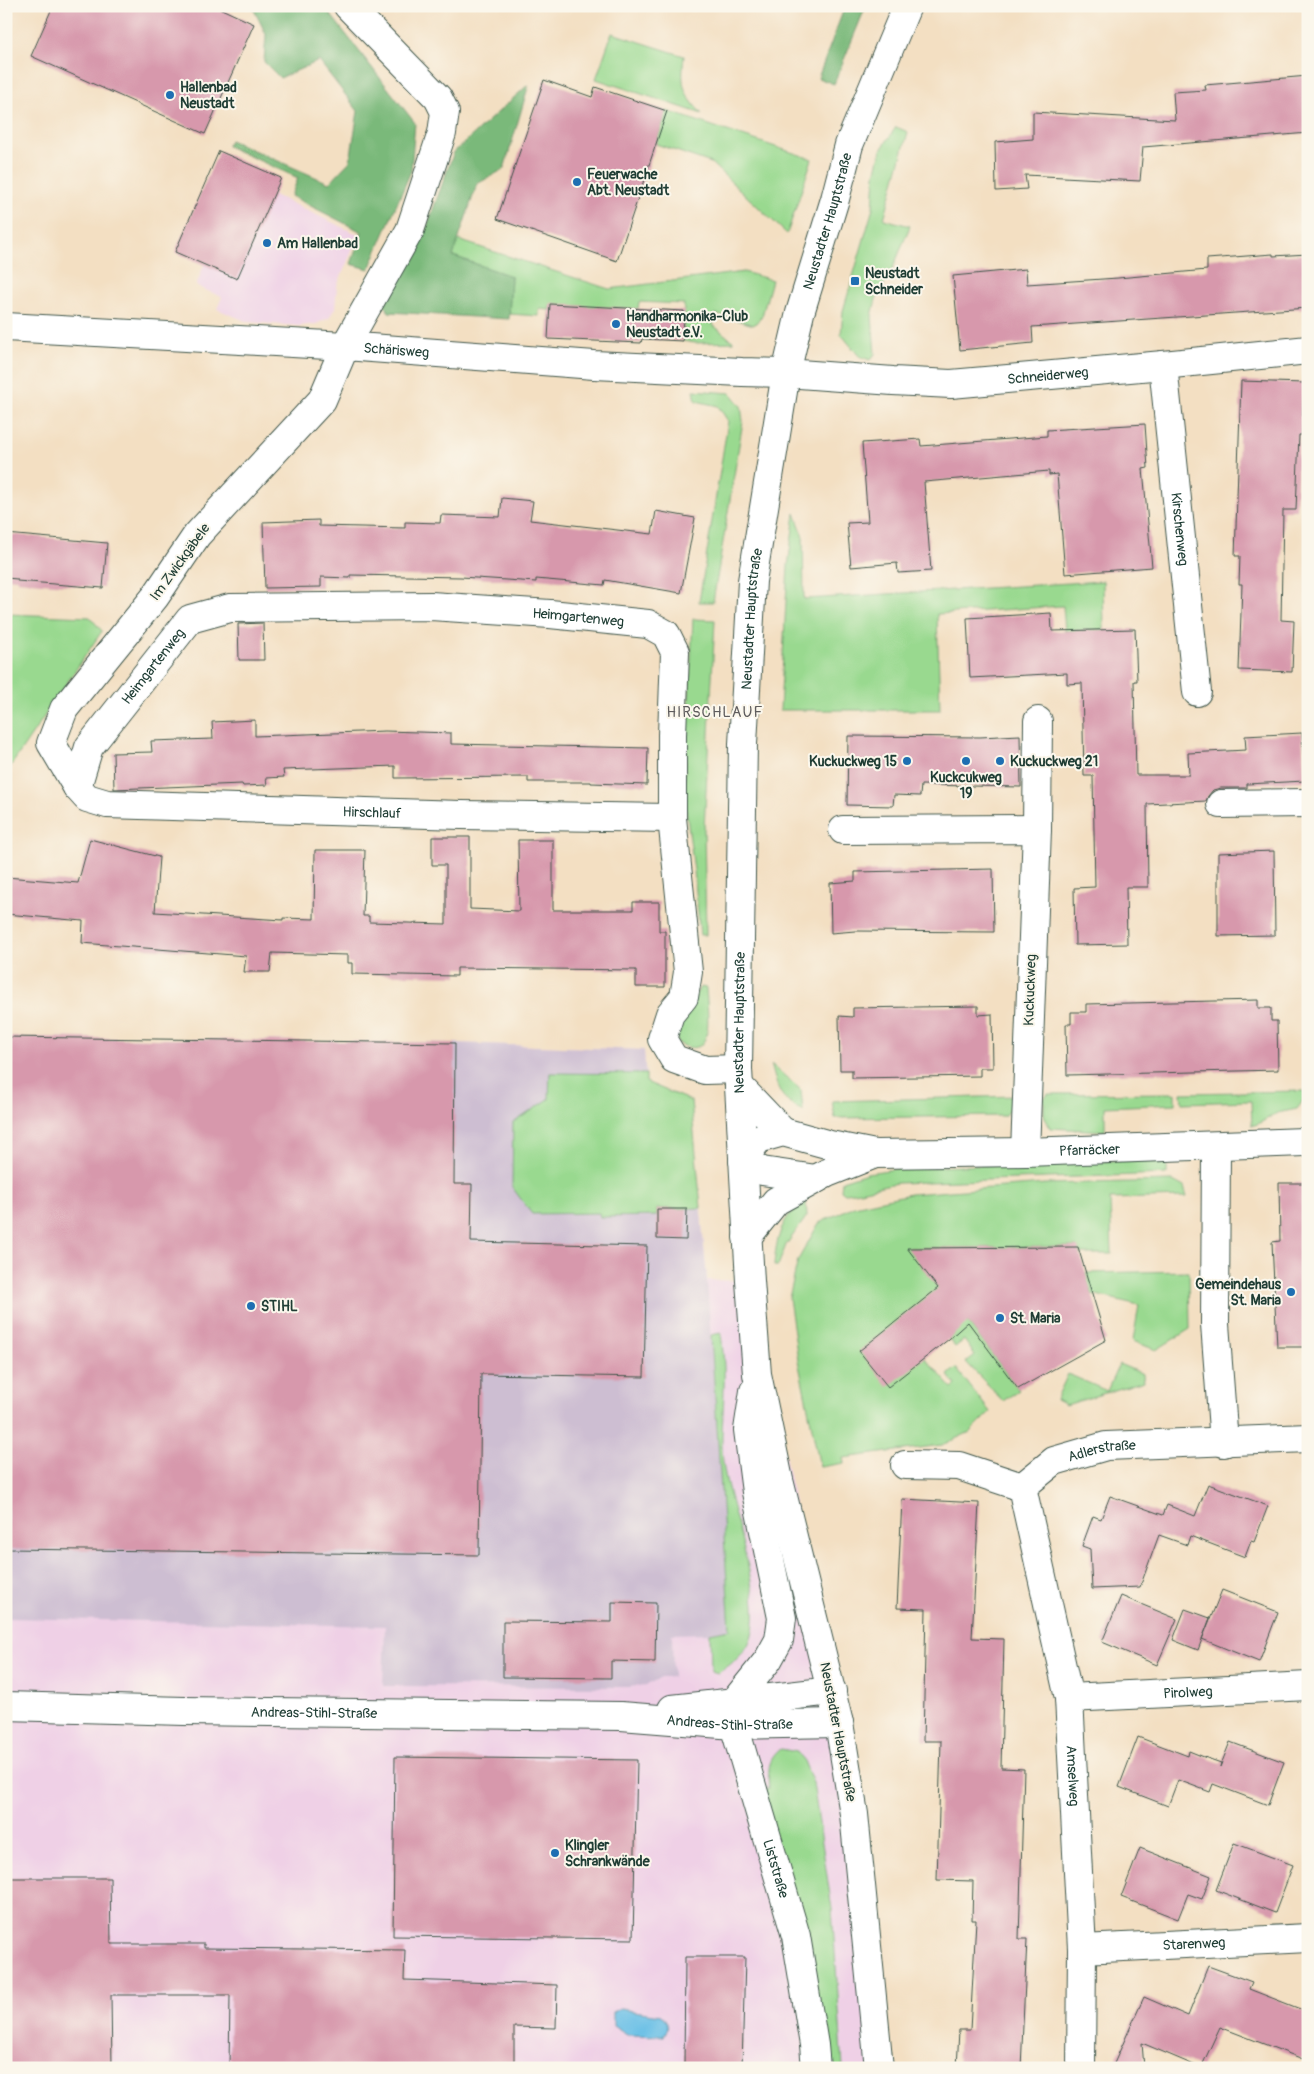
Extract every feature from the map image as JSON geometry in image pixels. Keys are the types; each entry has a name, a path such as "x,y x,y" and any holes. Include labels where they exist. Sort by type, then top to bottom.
{"street":[{"path":"345,346 410,230 442,133 445,112 438,98 348,6"},
{"name":"Neustadter Hauptstraße","path":"879,2068 854,1814 839,1723 779,1480 757,1374 747,1237 739,1077 743,744 752,581 786,373 800,313 835,199 849,145 907,6"},
{"name":"Schärisweg","path":"6,327 345,346 594,365 786,373"},
{"name":"Im Zwickgäbele","path":"77,787 51,743 64,709 155,597 197,535 322,400 345,346"},
{"name":"Schneiderweg","path":"786,373 951,384 1163,366 1308,350"},
{"name":"Kirschenweg","path":"1163,366 1196,692"},
{"name":"Heimgartenweg","path":"77,787 89,747 190,618 230,608 431,606 550,614 648,624 666,634 675,652 672,818 688,972 684,997 670,1014 662,1039 674,1059 705,1070 739,1077"},
{"name":"Kuckuckweg","path":"1025,1152 1037,829 1038,721"},
{"name":"Hirschlauf","path":"77,787 87,798 107,804 461,815 672,818"},
{"path":"1221,804 1308,803"},
{"path":"842,830 1037,829"},
{"path":"739,1077 782,1132 758,1139 743,1160 762,1171 816,1179"},
{"name":"Pfarräcker","path":"782,1132 830,1145 876,1154 1025,1152 1306,1141"},
{"path":"1216,1146 1215,1324 1224,1443"},
{"name":"Pfarräcker","path":"747,1237 776,1201 827,1173 876,1154"},
{"name":"Neustadter Hauptstraße","path":"735,1713 752,1678 768,1660 779,1640 782,1618 756,1492 748,1430 757,1374"},
{"name":"Adlerstraße","path":"1022,1488 1054,1461 1106,1446 1224,1443 1308,1438"},
{"path":"904,1465 959,1466 1022,1488"},
{"name":"Amselweg","path":"1022,1488 1068,1698 1082,1949 1080,2068"},
{"name":"Pirolweg","path":"1068,1698 1308,1686"},
{"name":"Andreas-Stihl-Straße","path":"735,1713 832,1691"},
{"name":"Andreas-Stihl-Straße","path":"6,1706 184,1711 621,1716 735,1713 839,1723"},
{"name":"Liststraße","path":"735,1713 796,1936 816,2068"},
{"name":"Starenweg","path":"1082,1949 1308,1938"}],"shaded area":[{"name":"Am Hallenbad","path":"219,151 281,178 274,195 359,235 337,286 335,308 329,318 316,324 299,326 248,322 217,309 222,297 196,286 204,265 175,252"},
{"path":"6,1037 455,1043 644,1050 646,1082 691,1101 707,1280 750,1281 832,1691 879,2068 6,2068"},
{"path":"6,1037 455,1043 644,1050 646,1082 691,1101 707,1281 730,1630 710,1633 672,1634 673,1677 661,1677 647,1685 628,1687 383,1686 385,1626 6,1618"}],"green space":[{"path":"252,6 324,6 415,123 411,171 369,269 351,264 362,232 291,196 298,178 227,146 230,140 329,183 350,161 358,111 319,61 280,78 264,62 266,34"},
{"path":"845,6 866,6 834,84 818,78"},
{"path":"612,33 684,56 684,88 690,100 702,114 596,79"},
{"path":"529,84 504,169 477,184 453,256 511,276 509,319 389,312 381,301 423,237 454,152"},
{"path":"667,111 812,159 787,234 711,163 656,144"},
{"path":"896,127 908,132 884,219 910,226 893,268 876,299 872,316 875,354 870,360 859,356 841,334 843,311 873,208 875,175 881,150"},
{"path":"458,240 609,289 744,272 772,280 762,316 754,325 715,314 713,325 734,342 695,343 683,341 684,304 639,302 638,309 550,305 550,310 539,309 539,316 509,314 511,276 453,256"},
{"path":"694,390 730,393 741,406 743,421 713,602 699,602 728,421 718,406 696,401"},
{"path":"795,513 803,535 804,599 1103,581 1104,630 1065,631 1063,606 937,614 940,710 780,710 788,566"},
{"path":"6,614 90,617 102,631 6,773"},
{"path":"693,619 715,620 704,829 706,935 700,935 684,794"},
{"path":"700,987 706,988 707,1031 704,1040 699,1046 690,1048 678,1043 675,1032"},
{"path":"771,1064 801,1090 803,1111 784,1098 775,1080"},
{"path":"550,1073 646,1074 646,1082 691,1101 701,1208 657,1209 657,1216 600,1217 599,1213 532,1214 512,1187 513,1123 549,1099"},
{"path":"1305,1091 1303,1101 1297,1109 1277,1113 1252,1126 1251,1101 1182,1103 1181,1093"},
{"path":"1175,1093 1175,1104 1105,1107 1105,1131 1050,1128 1044,1115 1044,1099 1048,1094"},
{"path":"1016,1096 1014,1105 1004,1116 835,1118 832,1101"},
{"path":"1167,1159 1167,1174 898,1183 845,1193 841,1190 842,1181 867,1173 902,1168"},
{"path":"1173,1181 1184,1187 1187,1197 1110,1199 1112,1254 1080,1254 1077,1247 908,1248 948,1301 925,1358 952,1388 956,1385 948,1375 956,1368 990,1412 970,1432 942,1445 843,1458 844,1463 820,1467 798,1360 789,1298 798,1260 819,1223 854,1206 910,1194 1045,1184"},
{"path":"806,1200 807,1216 786,1245 778,1266 774,1266 783,1224 793,1211"},
{"path":"1189,1271 1190,1329 1156,1350 1133,1341 1139,1305 1092,1294 1085,1273"},
{"path":"967,1321 1019,1390 1003,1401 966,1362 975,1355 964,1340 955,1347 949,1339"},
{"path":"721,1333 724,1374 723,1462 726,1481 746,1556 754,1606 753,1628 748,1645 734,1661 718,1673 711,1671 710,1633 730,1629 711,1335"},
{"path":"1119,1364 1143,1374 1144,1381 1066,1405 1056,1400 1068,1374 1107,1391"},
{"path":"781,1749 797,1752 804,1761 813,1783 832,1909 843,2068 826,2068 764,1790 769,1788 769,1771 773,1757"}],"water":[{"path":"620,2009 661,2015 667,2025 666,2033 664,2036 627,2035 613,2026 613,2012"}],"building":[{"name":"Hallenbad Neustadt","path":"53,6 215,6 254,24 205,134 31,56"},
{"path":"1308,76 1308,133 1143,147 1140,181 1025,175 1027,189 996,191 995,142 1033,139 1033,112 1175,120 1173,92 1206,90 1205,85"},
{"name":"Feuerwache Abt. Neustadt","path":"544,80 592,97 595,87 667,111 617,261 497,219"},
{"path":"219,151 281,178 237,279 175,252"},
{"path":"1273,254 1273,256 1308,254 1308,308 1032,327 1033,343 960,350 953,276 1026,269 1027,284 1118,278 1207,270 1207,259"},
{"name":"Handharmonika-Club Neustadt e.V.","path":"550,304 684,311 683,341 642,339 641,343 548,339"},
{"path":"1241,381 1304,383 1302,435 1299,435 1296,510 1283,510 1281,620 1294,621 1292,672 1239,670 1242,584 1239,584 1240,556 1235,556"},
{"path":"1145,424 1148,468 1143,469 1152,567 1065,574 1057,474 1049,475 1049,471 924,482 931,571 898,573 897,563 851,567 847,523 868,522 862,443 920,439 921,446 1047,436 1047,430"},
{"path":"502,498 533,501 530,520 652,534 656,511 695,518 681,593 605,580 604,585 536,579 536,582 461,577 350,575 350,578 321,577 321,587 265,588 263,522 319,520 319,526 405,528 405,522 440,523 441,515 500,517"},
{"path":"6,534 107,543 103,588 17,581 17,579 6,578"},
{"path":"1051,613 1052,631 1135,629 1137,681 1134,681 1136,775 1189,775 1188,753 1246,750 1245,736 1302,733 1305,781 1247,784 1247,788 1221,788 1213,790 1206,801 1147,804 1148,887 1126,887 1127,944 1075,945 1074,888 1095,887 1093,776 1084,776 1082,683 1067,684 1067,673 970,678 967,618"},
{"path":"263,623 264,660 239,660 238,624"},
{"path":"255,720 255,736 385,731 451,733 451,744 648,748 647,785 591,782 528,782 528,777 395,778 395,766 283,770 284,777 266,778 267,785 243,786 242,784 114,789 113,753 152,752 151,741 213,739 212,722"},
{"path":"1020,735 1021,787 921,785 920,796 894,795 893,806 847,805 848,736 980,737"},
{"path":"432,837 470,837 470,909 519,911 518,840 553,840 553,910 633,910 633,902 659,902 659,931 665,931 665,987 636,987 636,970 457,968 457,976 352,974 352,963 348,963 348,955 272,953 270,972 244,972 246,956 82,943 83,921 6,914 6,877 78,883 90,839 159,857 155,912 283,920 283,918 314,919 315,850 365,850 363,916 369,916 369,922 446,924 446,865 432,865"},
{"path":"1274,851 1275,935 1218,936 1218,853"},
{"path":"993,869 994,932 855,931 831,933 830,883 855,881 855,872"},
{"path":"1258,1000 1258,1008 1271,1008 1271,1021 1277,1021 1278,1070 1067,1075 1066,1024 1071,1024 1071,1012 1086,1012 1086,1004"},
{"path":"978,1006 978,1015 992,1014 993,1068 980,1068 980,1076 852,1078 852,1070 840,1070 839,1016 853,1017 853,1008"},
{"name":"STIHL","path":"6,1037 455,1043 454,1184 472,1184 471,1242 647,1246 644,1377 481,1374 479,1555 7,1549 10,1339 6,1339"},
{"name":"Gemeindehaus St. Maria","path":"1279,1183 1306,1183 1308,1347 1277,1347 1272,1242 1280,1241"},
{"path":"657,1209 687,1209 686,1240 657,1239"},
{"name":"St. Maria","path":"1078,1247 1106,1340 1018,1389 968,1322 888,1387 859,1351 938,1288 907,1248"},
{"path":"1208,1484 1268,1506 1254,1542 1251,1541 1245,1557 1190,1536 1187,1545 1159,1535 1140,1587 1092,1589 1090,1549 1082,1546 1093,1516 1101,1519 1110,1496 1163,1515 1167,1505 1195,1516"},
{"path":"902,1499 979,1503 972,1638 1004,1639 1001,1768 1024,1769 1019,1939 1027,1939 1021,2068 957,2068 959,2030 970,2030 976,1920 972,1920 973,1881 937,1880 941,1741 923,1741 926,1609 897,1608"},
{"path":"1222,1590 1278,1612 1259,1662 1202,1639"},
{"path":"1121,1596 1177,1619 1157,1665 1102,1642"},
{"path":"612,1602 656,1603 655,1662 611,1661 611,1678 503,1677 503,1621 612,1622"},
{"path":"1185,1609 1210,1618 1198,1650 1173,1640"},
{"path":"1138,1737 1188,1756 1189,1751 1221,1763 1220,1767 1230,1742 1284,1762 1268,1805 1213,1784 1210,1792 1178,1780 1168,1806 1119,1787"},
{"name":"Klingler Schrankwände","path":"395,1757 637,1760 633,1939 393,1936"},
{"path":"1234,1843 1293,1865 1275,1913 1216,1890"},
{"path":"1140,1848 1211,1876 1202,1899 1188,1894 1178,1919 1121,1897"},
{"path":"6,1878 110,1878 111,1944 204,1944 204,1948 405,1950 404,1980 557,1985 556,2028 514,2027 514,2068 229,2068 230,1995 111,1995 112,2068 6,2068"},
{"path":"685,1957 745,1957 742,2068 684,2068"},
{"path":"1208,1966 1252,1982 1249,1989 1308,2012 1308,2061 1220,2027 1201,2068 1142,2043 1144,2068 1112,2068 1144,1997 1188,2016"}],"place":[{"name":"Hallenbad Neustadt","path":"170,95"},
{"name":"Feuerwache Abt. Neustadt","path":"577,182"},
{"name":"Am Hallenbad","path":"267,243"},
{"name":"Neustadt Schneider","path":"855,281"},
{"name":"Handharmonika-Club Neustadt e.V.","path":"616,324"},
{"name":"Kuckuckweg 15","path":"907,761"},
{"name":"Kuckcukweg 19","path":"966,761"},
{"name":"Kuckuckweg 21","path":"1000,761"},
{"name":"Gemeindehaus St. Maria","path":"1291,1292"},
{"name":"STIHL","path":"251,1306"},
{"name":"St. Maria","path":"1000,1318"},
{"name":"Klingler Schrankwände","path":"555,1853"}],"district":[{"name":"HIRSCHLAUF","path":"715,712"}]}
